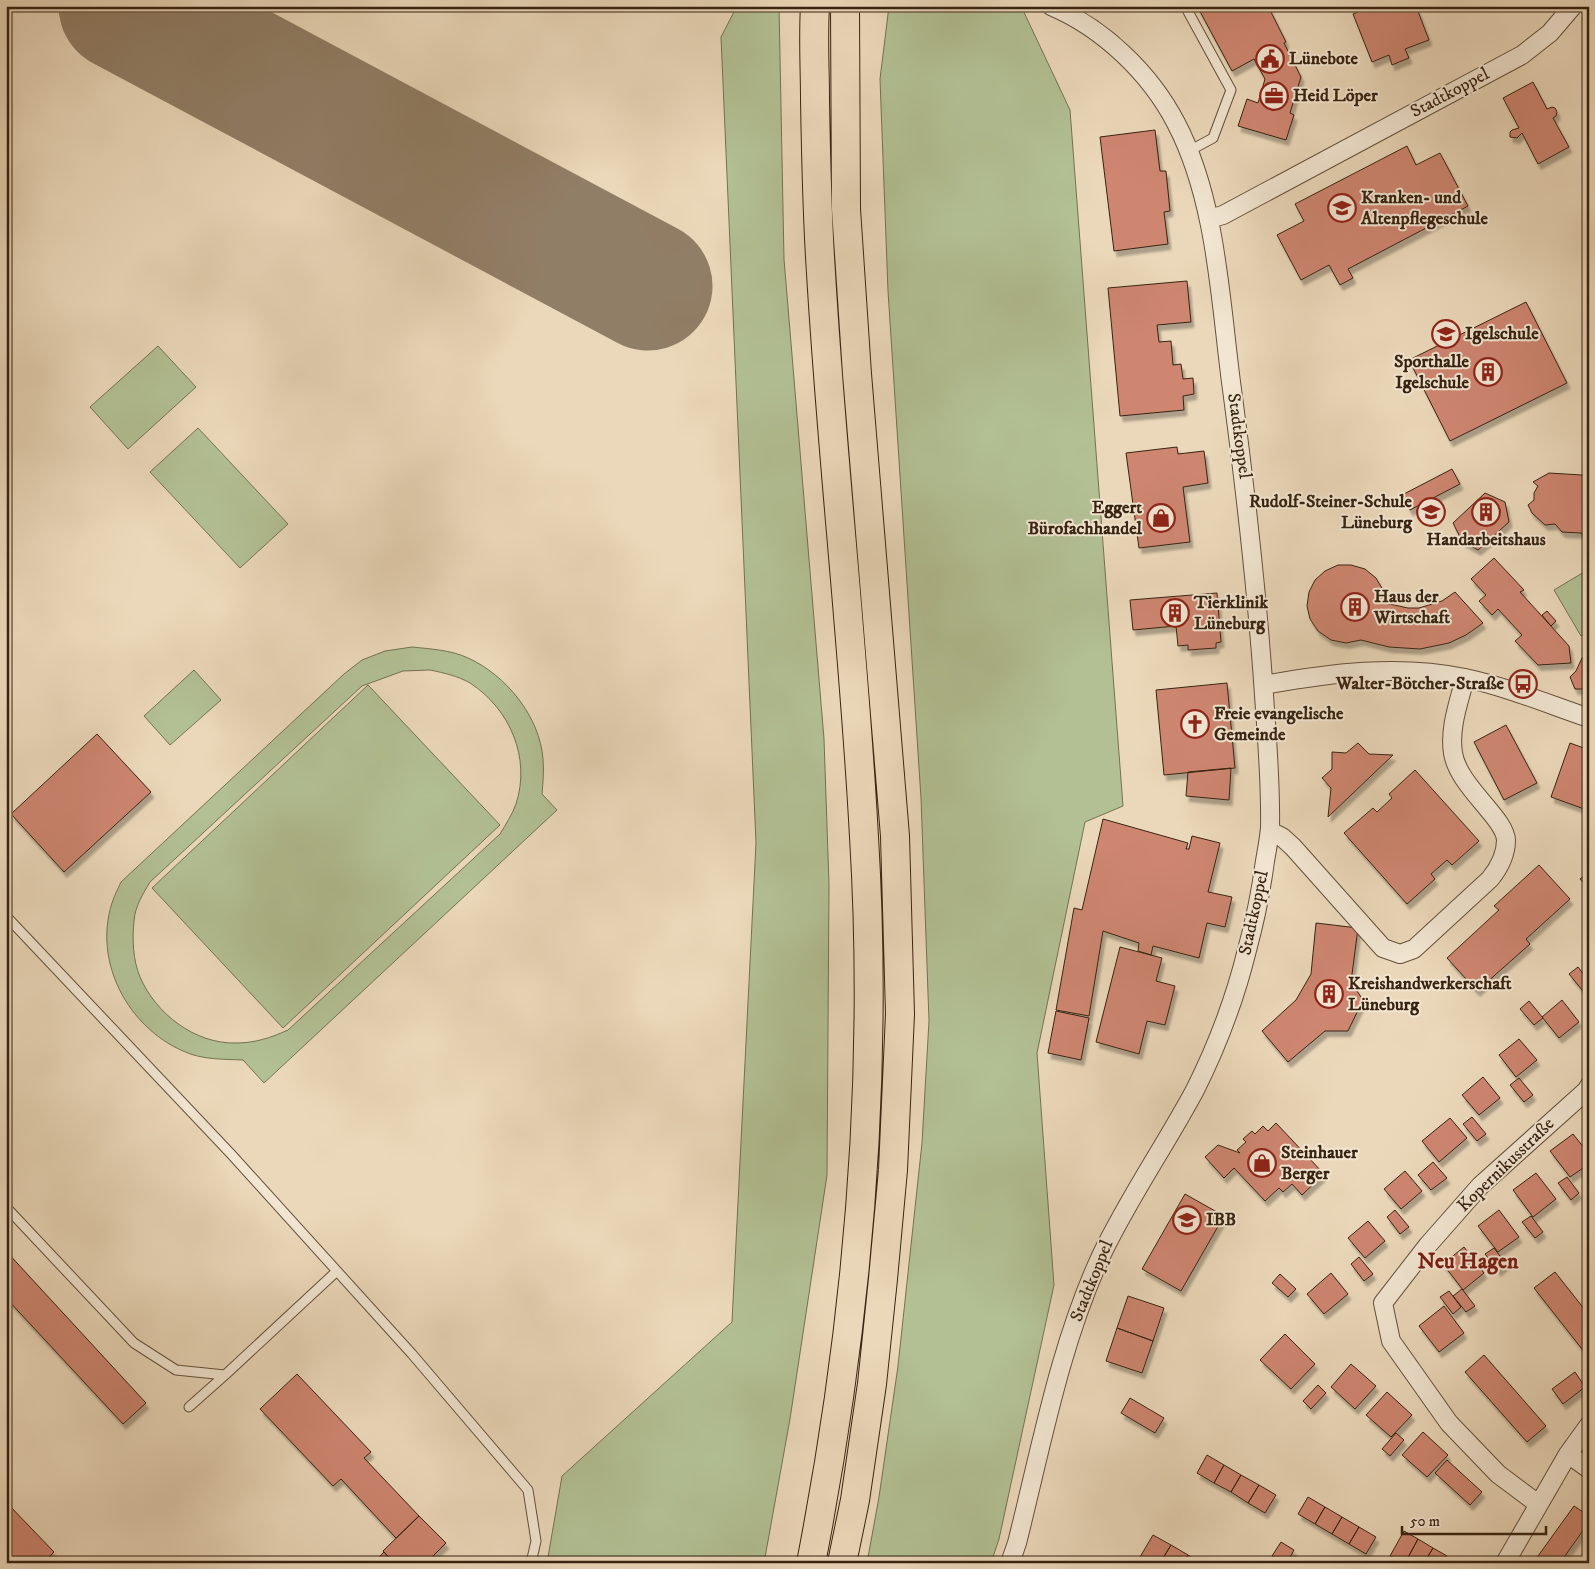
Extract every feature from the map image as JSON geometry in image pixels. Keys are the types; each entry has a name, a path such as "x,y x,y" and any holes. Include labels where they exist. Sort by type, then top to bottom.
{"highway":[{"path":"811,1563 825,1492 841,1388 855,1270 865,1165 870,1014 865,838 827,386 816,204 815,6"},
{"path":"842,1563 855,1500 872,1384 892,1170 900,1014 895,836 857,374 846,209 845,6"}],"street":[{"name":"Stadtkoppel","path":"1010,1563 1017,1543 1063,1360 1086,1290 1114,1229 1195,1090 1224,1026 1236,991 1255,919 1270,831 1264,685 1248,507 1209,219 1202,188 1189,151 1175,121 1159,95 1116,48 1087,24 1051,6"},
{"name":"Stadtkoppel","path":"1209,219 1223,215 1522,55 1550,33 1573,6"},
{"path":"1264,685 1314,676 1384,670 1424,672 1465,678 1511,690 1589,718"},
{"path":"1270,831 1293,847 1383,948 1400,954 1414,948 1490,879 1498,868 1504,854 1506,839 1502,827 1466,783 1453,754 1452,736 1465,678"},
{"name":"Kopernikusstraße","path":"1538,1504 1498,1474 1449,1422 1391,1341 1383,1303 1428,1245 1480,1186 1589,1086"},
{"path":"1505,1563 1568,1454 1589,1424"},
{"path":"1568,1454 1589,1469"}],"lane":[{"path":"1185,6 1230,90 1213,138 1189,151"},
{"path":"6,916 231,1154 412,1354 528,1490 536,1541 532,1563"},
{"path":"6,1208 134,1342 176,1370 224,1375"},
{"path":"189,1407 337,1271"}],"green space":[{"path":"737,6 779,6 784,259 824,739 829,884 827,1175 790,1419 764,1563 547,1563 562,1476 732,1322 756,843 721,37"},
{"path":"889,6 1021,6 1070,110 1123,806 1085,822 1037,1053 1054,1285 999,1539 991,1563 867,1563 879,1497 898,1366 922,1143 929,1021 921,798 888,291 880,79"},
{"path":"158,346 196,387 128,449 90,407"},
{"path":"198,428 288,524 240,568 150,472"},
{"path":"1584,572 1589,581 1589,631 1581,636 1554,590"},
{"path":"412,647 455,653 482,665 508,686 528,713 535,728 543,759 542,794 557,810 264,1083 243,1060 190,1054 163,1040 146,1026 131,1009 120,990 107,948 107,925 112,903 121,882 344,674 362,660 385,651","holes":["430,670 451,675 470,683 496,706 514,736 519,752 521,769 520,787 516,804 500,834 288,1030 262,1040 236,1043 206,1038 179,1024 156,1003 147,990 140,977 134,957 133,928 136,910 150,882 362,686 403,671"]},
{"path":"194,670 221,700 170,745 144,716"},
{"path":"368,685 500,825 283,1028 152,888"}],"building":[{"path":"1197,6 1268,6 1301,77 1290,113 1294,115 1286,140 1238,126 1247,99 1258,103 1265,79 1254,59 1232,71"},
{"path":"1373,6 1416,6 1429,40 1405,49 1409,58 1392,65 1389,55 1372,62 1353,14"},
{"path":"1533,82 1547,109 1555,108 1557,112 1553,118 1569,147 1538,164 1522,133 1517,138 1510,137 1512,130 1519,128 1503,98"},
{"path":"1155,130 1160,171 1166,171 1170,211 1164,212 1168,244 1114,251 1100,137"},
{"path":"1407,146 1416,165 1440,153 1468,206 1348,269 1353,278 1340,285 1329,265 1301,280 1277,235 1304,221 1295,204"},
{"path":"1187,281 1191,322 1157,325 1159,342 1171,341 1173,365 1181,364 1183,379 1193,378 1194,394 1183,396 1184,410 1120,416 1108,288"},
{"name":"Sporthalle Igelschule","path":"1526,302 1567,383 1450,441 1409,360"},
{"name":"Eggert Bürofachhandel","path":"1177,447 1178,454 1204,451 1208,483 1183,487 1190,542 1139,548 1126,453"},
{"path":"1452,469 1460,484 1410,510 1402,495"},
{"path":"1549,473 1582,475 1589,479 1589,537 1585,538 1581,533 1562,532 1555,524 1545,525 1532,513 1528,505 1534,500 1534,493 1538,486 1533,482"},
{"name":"Handarbeitshaus","path":"1485,493 1505,502 1509,522 1478,550 1462,541 1453,523"},
{"path":"1494,558 1524,590 1520,592 1569,646 1571,663 1538,665 1515,641 1522,635 1498,609 1492,615 1479,601 1486,595 1471,579"},
{"name":"Haus der Wirtschaft","path":"1338,565 1351,565 1365,569 1376,578 1383,590 1385,603 1408,608 1419,608 1442,601 1455,592 1483,623 1466,635 1449,643 1420,649 1389,647 1361,640 1346,643 1331,640 1318,631 1310,619 1307,606 1309,592 1315,580 1325,571"},
{"name":"Tierklinik Lüneburg","path":"1217,593 1221,642 1216,643 1216,648 1188,650 1188,645 1178,646 1176,626 1133,630 1130,600"},
{"path":"1547,611 1556,621 1551,626 1542,615"},
{"path":"1589,652 1589,683 1582,689 1575,689 1570,677 1576,671 1582,658"},
{"name":"Freie evangelische Gemeinde","path":"1227,683 1235,768 1164,775 1156,690"},
{"path":"1506,725 1537,783 1504,800 1474,742"},
{"path":"97,734 151,792 64,872 11,814"},
{"path":"1358,743 1369,754 1393,755 1328,817 1331,788 1322,778 1332,769 1332,752 1346,753"},
{"path":"1570,743 1589,750 1589,806 1587,810 1551,797"},
{"name":"Freie evangelische Gemeinde","path":"1231,768 1229,800 1186,796 1188,772"},
{"path":"1415,770 1479,841 1452,865 1447,860 1431,874 1435,879 1407,904 1344,833 1373,808 1377,812 1392,798 1389,794"},
{"path":"1103,819 1188,843 1186,849 1189,849 1192,836 1220,843 1208,892 1232,897 1225,927 1207,923 1199,958 1153,946 1151,955 1138,951 1139,943 1103,931 1089,1016 1056,1010 1074,908 1082,910"},
{"path":"1539,865 1570,899 1526,939 1530,944 1477,991 1447,958 1499,910 1494,906"},
{"path":"1589,872 1589,889 1580,879"},
{"name":"Kreishandwerkerschaft Lüneburg","path":"1316,923 1358,928 1351,982 1363,1000 1348,1031 1325,1031 1288,1062 1262,1031 1296,1000 1311,974"},
{"path":"1120,947 1162,958 1156,981 1175,986 1165,1025 1147,1021 1139,1054 1096,1042"},
{"path":"1578,967 1589,981 1589,986 1583,991 1569,974"},
{"path":"1562,1000 1579,1022 1559,1038 1542,1017"},
{"path":"1529,1001 1543,1018 1534,1025 1520,1009"},
{"path":"1056,1011 1089,1018 1081,1060 1048,1053"},
{"path":"1519,1039 1537,1060 1516,1077 1499,1055"},
{"path":"1483,1077 1500,1098 1479,1115 1462,1095"},
{"path":"1519,1078 1533,1095 1524,1102 1510,1085"},
{"path":"1472,1117 1486,1134 1477,1141 1463,1124"},
{"path":"1450,1118 1467,1138 1439,1162 1422,1141"},
{"name":"Steinhauer Berger","path":"1276,1123 1324,1174 1302,1195 1292,1184 1283,1192 1279,1188 1265,1201 1234,1168 1224,1178 1205,1157 1218,1145 1240,1153 1237,1150 1246,1142 1243,1139 1252,1131 1255,1134 1263,1126 1268,1131"},
{"path":"1573,1134 1589,1154 1589,1164 1570,1177 1550,1151"},
{"path":"1433,1162 1447,1178 1431,1190 1418,1175"},
{"path":"1405,1171 1422,1191 1401,1209 1384,1189"},
{"path":"1536,1173 1556,1199 1533,1217 1513,1190"},
{"path":"1567,1177 1579,1193 1571,1200 1558,1183"},
{"path":"1185,1194 1224,1216 1181,1291 1142,1269"},
{"path":"1395,1210 1409,1227 1400,1234 1387,1217"},
{"path":"1499,1210 1519,1237 1498,1252 1478,1226"},
{"path":"1531,1216 1543,1232 1535,1238 1522,1222"},
{"path":"1368,1221 1385,1241 1365,1258 1348,1238"},
{"path":"1464,1247 1484,1273 1463,1290 1443,1264"},
{"path":"1494,1248 1506,1264 1498,1271 1485,1254"},
{"path":"6,1251 146,1403 123,1424 6,1298"},
{"path":"1359,1257 1373,1274 1364,1281 1351,1264"},
{"path":"1555,1272 1589,1315 1589,1358 1534,1288"},
{"path":"1331,1273 1348,1294 1324,1314 1307,1294"},
{"path":"1280,1274 1296,1289 1288,1297 1272,1283"},
{"path":"1462,1289 1475,1306 1466,1312 1453,1296"},
{"path":"1449,1291 1461,1307 1453,1314 1440,1297"},
{"path":"1128,1296 1164,1308 1153,1341 1117,1328"},
{"path":"1444,1306 1464,1333 1439,1352 1419,1326"},
{"path":"1117,1328 1153,1341 1142,1373 1106,1361"},
{"path":"1285,1334 1315,1364 1291,1389 1260,1360"},
{"path":"1484,1355 1546,1426 1527,1442 1465,1372"},
{"path":"1351,1364 1376,1386 1355,1409 1331,1387"},
{"path":"1575,1372 1585,1387 1563,1404 1552,1389"},
{"path":"297,1374 371,1452 364,1458 419,1516 396,1538 341,1479 333,1486 260,1409"},
{"path":"1318,1385 1326,1393 1311,1409 1303,1401"},
{"path":"1387,1392 1412,1415 1391,1437 1366,1415"},
{"path":"1130,1398 1164,1418 1155,1433 1121,1413"},
{"path":"1423,1432 1448,1455 1427,1477 1402,1455"},
{"path":"1396,1433 1404,1440 1390,1456 1382,1449"},
{"path":"1207,1455 1224,1465 1214,1483 1197,1473"},
{"path":"1447,1460 1482,1492 1470,1505 1435,1473"},
{"path":"1224,1465 1241,1475 1231,1492 1214,1483"},
{"path":"1241,1475 1259,1485 1248,1503 1231,1492"},
{"path":"1259,1485 1276,1495 1265,1513 1248,1503"},
{"path":"1308,1497 1325,1507 1315,1524 1298,1514"},
{"path":"6,1502 54,1552 43,1563 6,1563"},
{"path":"1574,1506 1589,1516 1589,1522 1560,1563 1533,1563"},
{"path":"1325,1507 1342,1517 1332,1534 1315,1524"},
{"path":"419,1516 446,1543 426,1563 394,1563 383,1551"},
{"path":"1342,1517 1359,1527 1349,1544 1332,1534"},
{"path":"1359,1527 1376,1537 1366,1554 1349,1544"},
{"path":"1404,1531 1418,1539 1405,1563 1401,1563 1390,1556"},
{"path":"1153,1535 1171,1545 1160,1563 1149,1563 1140,1557"},
{"path":"1418,1539 1433,1548 1424,1563 1405,1563"},
{"path":"1281,1542 1294,1550 1287,1563 1272,1556"},
{"path":"1171,1545 1188,1555 1184,1563 1160,1563"},
{"path":"1433,1548 1447,1556 1443,1563 1424,1563"},
{"path":"384,1552 394,1563 373,1563"},
{"path":"1188,1555 1201,1563 1184,1563"}],"runway":[{"path":"123,6 648,286"}],"place":[{"name":"Lünebote","path":"1270,59"},
{"name":"Heid Löper","path":"1274,96"},
{"name":"Kranken- und Altenpflegeschule","path":"1342,208"},
{"name":"Igelschule","path":"1446,334"},
{"name":"Sporthalle Igelschule","path":"1488,372"},
{"name":"Rudolf-Steiner-Schule Lüneburg","path":"1431,512"},
{"name":"Handarbeitshaus","path":"1486,512"},
{"name":"Eggert Bürofachhandel","path":"1161,518"},
{"name":"Haus der Wirtschaft","path":"1355,607"},
{"name":"Tierklinik Lüneburg","path":"1175,613"},
{"name":"Walter-Bötcher-Straße","path":"1523,684"},
{"name":"Freie evangelische Gemeinde","path":"1195,724"},
{"name":"Kreishandwerkerschaft Lüneburg","path":"1329,994"},
{"name":"Steinhauer Berger","path":"1262,1163"},
{"name":"IBB","path":"1187,1220"}],"district":[{"name":"Neu Hagen","path":"1468,1261"}]}
